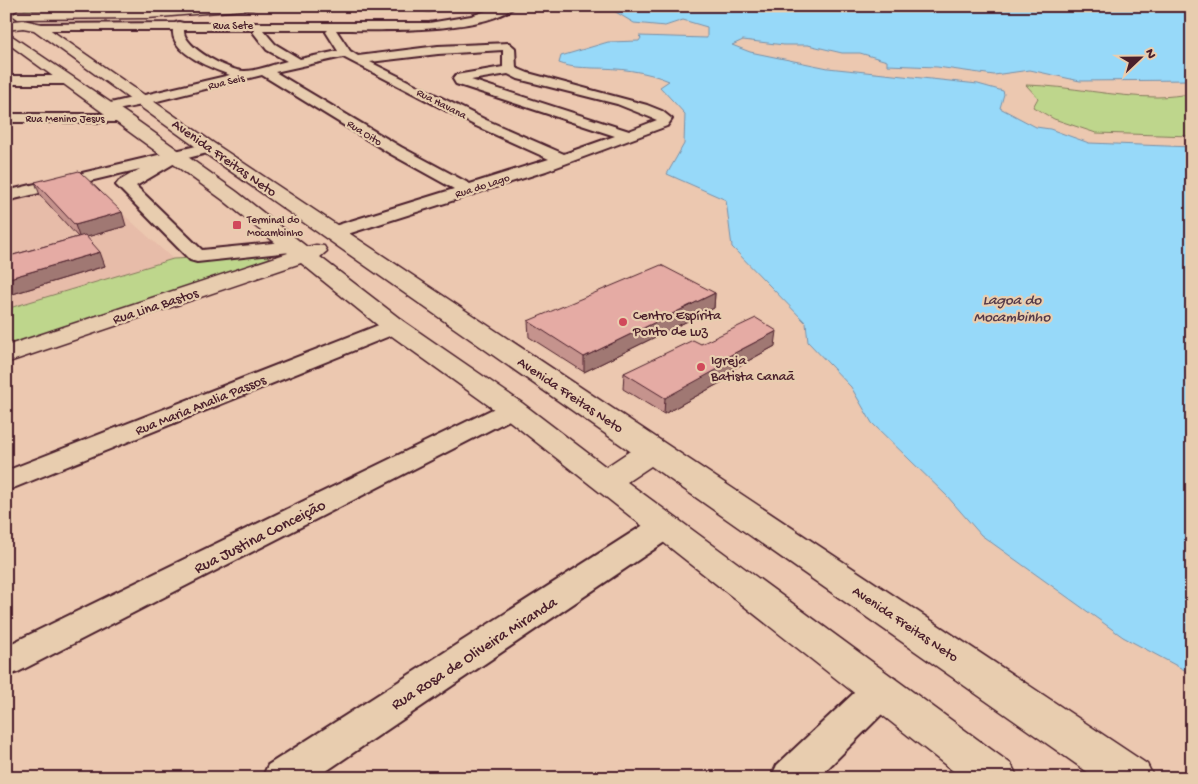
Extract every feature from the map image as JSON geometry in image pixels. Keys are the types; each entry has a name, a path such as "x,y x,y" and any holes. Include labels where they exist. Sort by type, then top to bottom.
{"main road":[{"path":"6,14 38,21 253,6"},
{"name":"Avenida Freitas Neto","path":"6,26 38,21 134,109 174,156 394,326 512,409 664,527 996,778"},
{"name":"Avenida Freitas Neto","path":"6,36 65,80 107,108 134,109 209,148 654,450 1119,774"},
{"name":"Rua Lina Bastos","path":"6,355 340,236"},
{"path":"605,482 654,450"}],"street":[{"name":"Rua Sete","path":"38,21 179,25 429,26 500,12 510,6"},
{"path":"431,7 453,22"},
{"path":"179,25 177,37 193,54 244,76"},
{"path":"259,32 271,47 297,62"},
{"path":"332,32 351,56"},
{"name":"Rua Seis","path":"107,108 134,109 297,62 351,56 505,46 509,48 510,70"},
{"name":"Rua Havana","path":"351,56 481,123 563,159"},
{"path":"510,70 460,79 496,95 545,108 630,136"},
{"name":"Rua do Lago","path":"340,236 468,190 630,136 665,120 657,113 640,107 523,76 510,70"},
{"name":"Rua Oito","path":"264,71 395,150 468,190"},
{"path":"6,80 65,80"},
{"name":"Rua Menino Jesus","path":"6,118 134,109"},
{"path":"6,196 209,148"},
{"path":"174,156 126,185 197,256 298,251"},
{"name":"Rua Maria Analia Passos","path":"6,482 394,326"},
{"name":"Rua Justina Conceição","path":"6,662 512,409"},
{"name":"Rua Rosa de Oliveira Miranda","path":"282,778 664,527"},
{"path":"791,778 882,690"}],"shaded area":[{"path":"83,178 173,259 266,255 6,347 6,198"}],"green space":[{"path":"31,6 218,6 121,11 20,12"},
{"path":"1026,85 1141,97 1192,94 1192,136 1096,133 1054,119 1033,107 1038,98"},
{"path":"266,255 273,260 6,347 6,309 173,259"}],"water":[{"name":"Lagoa do Mocambinho","path":"627,6 1192,6 1192,80 1080,81 1030,70 994,75 937,67 887,65 887,61 860,53 842,53 808,45 784,45 743,40 732,45 750,52 828,68 978,84 1003,91 1004,94 1000,108 1036,127 1050,129 1089,143 1192,147 1192,674 1123,637 981,535 947,496 872,423 851,387 808,342 806,323 732,247 726,200 667,174 684,144 685,114 660,87 669,81 632,71 576,67 559,63 561,56 608,42 639,41 641,38 639,36 707,38 707,27 683,20 665,26 634,23 614,11"}],"building":[{"path":"79,171 122,212 75,225 35,182"},
{"path":"85,235 100,252 6,279 6,257"},
{"name":"Centro Espírita Ponto de Luz","path":"661,265 715,293 584,357 528,321"},
{"path":"756,318 777,331 723,359 729,363 665,398 624,373 693,340 701,344"}],"place":[{"name":"Terminal do Mocambinho","path":"237,225"},
{"name":"Centro Espírita Ponto de Luz","path":"623,322"},
{"name":"Igreja Batista Canaã","path":"701,367"}]}
